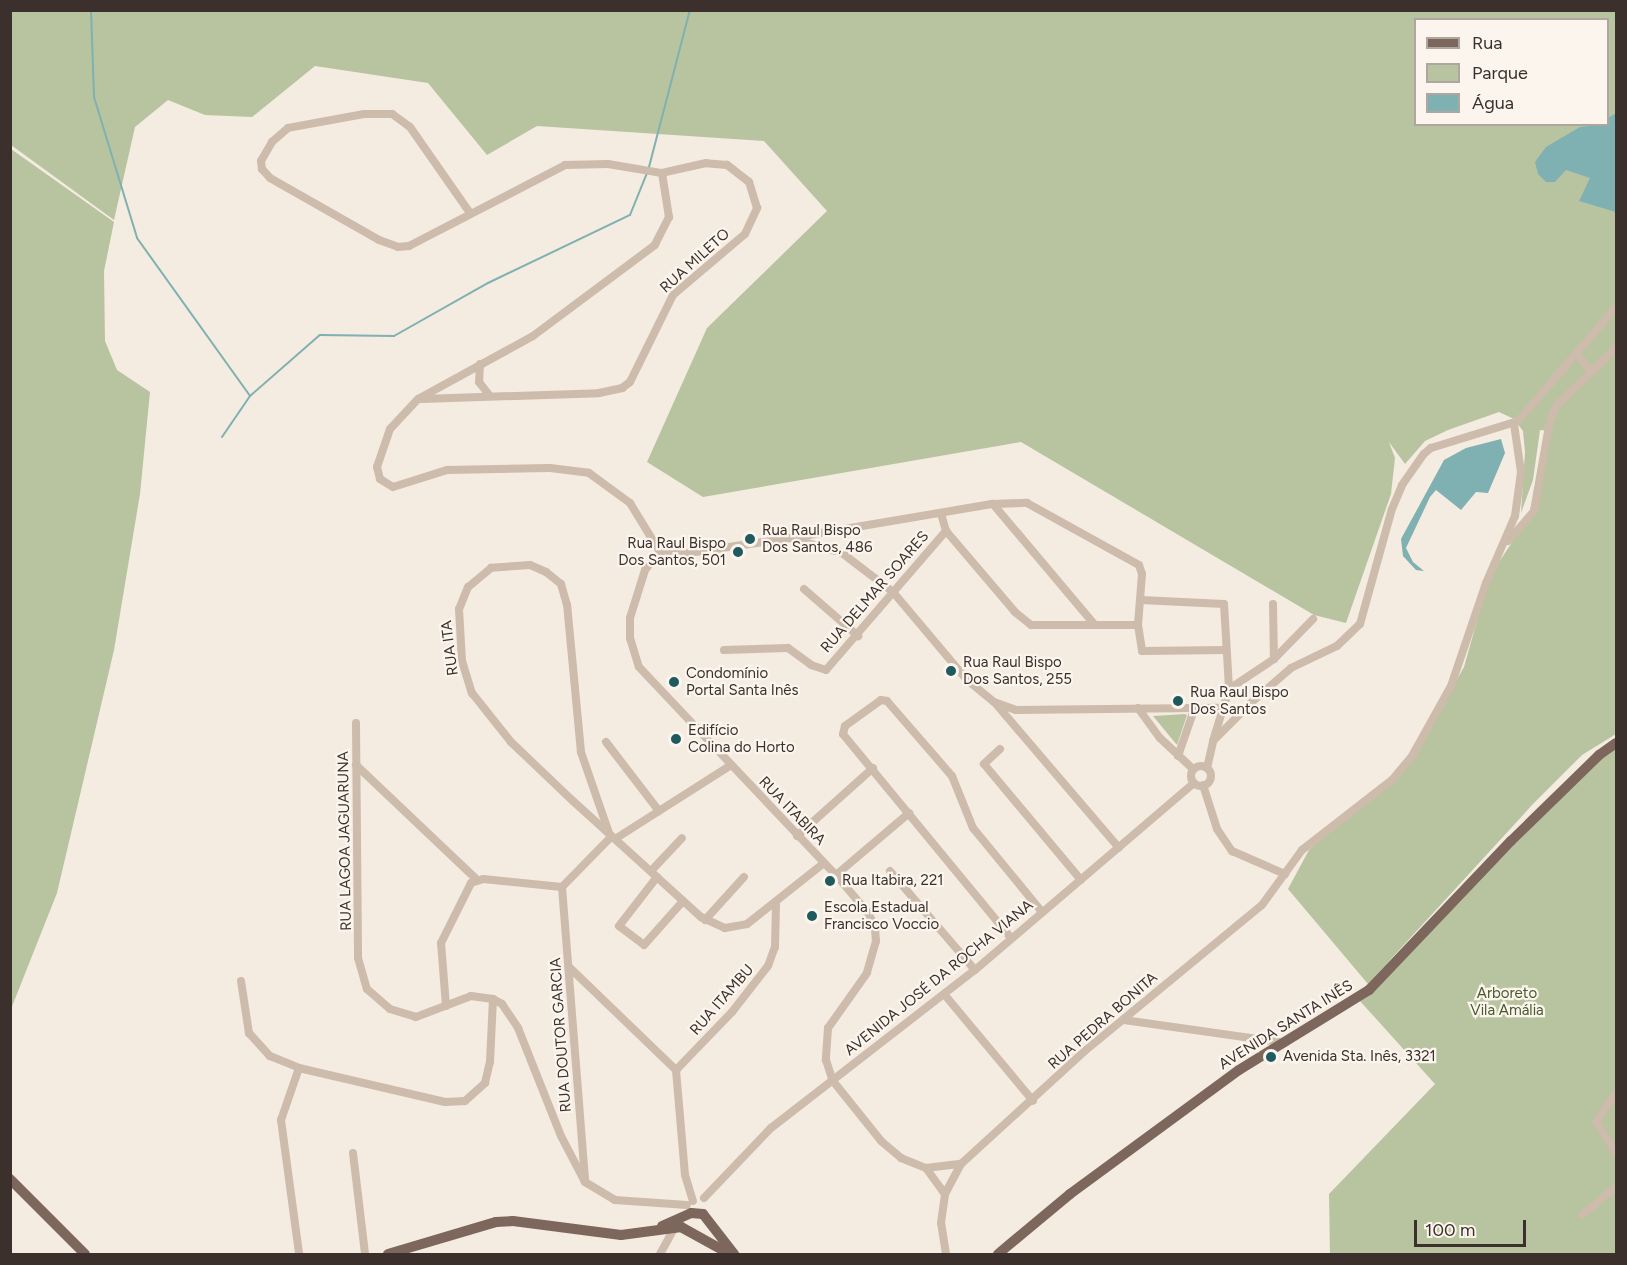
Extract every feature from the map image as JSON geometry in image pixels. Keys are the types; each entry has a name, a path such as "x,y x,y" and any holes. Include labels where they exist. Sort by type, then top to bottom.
{"main road":[{"name":"AVENIDA SANTA INÊS","path":"998,1254 1070,1194 1194,1103 1369,990 1511,841 1599,755 1617,743"},
{"path":"10,1179 86,1254"},
{"path":"388,1254 496,1222 598,1234 660,1228 705,1216"},
{"path":"695,1235 706,1225 705,1216"},
{"path":"705,1216 732,1254"},
{"path":"678,1222 695,1235 732,1254"}],"street":[{"path":"470,213 403,119 392,114 364,114 288,128 272,142 261,161 262,169 270,178 391,246 409,246 565,165 608,164 662,173 669,217 655,245 551,323 418,399 390,429 377,467 380,478 393,487 447,470 550,468 589,472 630,503 660,552 688,553 1019,501 1034,506 1128,557 1141,570 1138,625 1142,651 1226,650"},
{"name":"RUA MILETO","path":"418,399 599,393 622,388 636,372 673,295 751,226 758,199 749,182 736,169 718,163 662,173"},
{"path":"1213,741 1285,673 1337,646 1360,624 1392,509 1402,485 1424,454 1431,448 1514,424 1617,307"},
{"path":"1504,546 1534,511 1550,420 1557,405 1590,370 1617,348"},
{"path":"1577,354 1590,370"},
{"path":"480,364 479,382 489,395"},
{"path":"1504,546 1520,496 1520,454 1514,424"},
{"path":"993,504 1095,626"},
{"path":"941,513 946,531 1015,612 1031,625 1138,625"},
{"name":"RUA DELMAR SOARES","path":"724,650 788,648 811,665 826,670 858,636 946,531"},
{"path":"791,538 842,553 893,592 947,660 994,702 1119,849"},
{"name":"RUA PEDRA BONITA","path":"945,1194 961,1164 1124,1020 1262,905 1302,850 1392,780 1412,756 1451,686 1486,583 1504,546"},
{"name":"RUA ITABIRA","path":"660,552 645,570 633,607 630,638 634,656 642,672 836,875 869,914 876,941 867,973 828,1028 826,1060 833,1081"},
{"name":"RUA ITA","path":"612,836 581,752 567,605 561,584 546,572 530,565 491,568 472,581 461,601 462,661 470,688 511,742 612,836 683,901 705,920 725,928 740,927 776,903 824,863"},
{"path":"804,590 858,636"},
{"path":"1141,600 1219,601 1225,607 1229,689 1221,708 1207,768 1210,778 1198,784"},
{"path":"1273,604 1274,659"},
{"path":"1229,689 1274,659 1313,619"},
{"path":"1011,938 843,734 844,726 881,700 889,703 946,768 960,790 973,828 1042,912"},
{"path":"994,702 1016,710 1221,708"},
{"path":"1178,756 1195,707"},
{"path":"1138,708 1178,756 1193,769 1217,829 1232,851 1285,874"},
{"name":"RUA LAGOA JAGUARUNA","path":"356,723 358,958 367,989 390,1009 416,1017 471,996 493,999"},
{"path":"606,742 659,811"},
{"path":"1000,749 984,764 1081,880"},
{"path":"356,765 476,879 562,887 612,836 659,811 731,765"},
{"path":"797,836 873,768"},
{"path":"1193,769 1207,768"},
{"name":"AVENIDA JOSÉ DA ROCHA VIANA","path":"704,1197 771,1128 975,970 1198,784"},
{"path":"836,875 909,813"},
{"path":"682,838 654,874 619,926 644,945 683,901"},
{"path":"890,870 975,970"},
{"path":"705,920 744,877"},
{"path":"446,1006 441,943 449,921 476,879"},
{"name":"RUA DOUTOR GARCIA","path":"562,887 585,1182"},
{"name":"RUA ITAMBU","path":"675,1070 732,1012 768,966 775,946 776,903"},
{"path":"569,967 675,1070 684,1169 690,1203 660,1254"},
{"path":"241,981 249,1033 270,1056 299,1068 444,1102 465,1101 485,1083 490,1062 493,999"},
{"path":"944,994 1033,1101"},
{"path":"493,999 507,1008 518,1028 561,1136 585,1182 615,1200 690,1203 704,1197 705,1216"},
{"path":"1124,1020 1285,1043"},
{"path":"299,1068 285,1103 281,1129 299,1254"},
{"path":"833,1081 890,1150 926,1168 945,1194 941,1224 946,1254"},
{"path":"1617,1093 1596,1122 1617,1153"},
{"path":"353,1153 365,1254"},
{"path":"926,1168 961,1164"},
{"path":"1582,1215 1617,1187"}],"green space":[{"path":"11,11 1616,11 1616,734 1582,755 1533,804 1368,984 1288,889 1309,850 1414,757 1464,667 1486,589 1499,562 1528,518 1550,431 1540,430 1533,480 1521,513 1525,452 1523,431 1514,419 1499,412 1448,430 1425,441 1405,464 1389,442 1395,458 1391,494 1346,623 1314,615 1021,442 703,497 647,462 707,328 827,211 764,141 537,126 487,155 428,83 315,66 252,117 205,115 168,100 135,127 114,220 11,145"},
{"path":"11,149 114,222 104,271 105,341 117,370 150,392 140,494 114,650 57,893 11,1009"},
{"path":"1185,714 1187,715 1177,745 1153,716"},
{"name":"Arboreto Vila Amália","path":"1616,749 1616,1254 1330,1254 1329,1194 1435,1084 1360,1001 1606,752"}],"water":[{"path":"1616,113 1616,212 1579,201 1590,178 1566,170 1555,182 1546,182 1538,174 1535,162 1546,147 1580,127 1609,126 1609,117"},
{"path":"1501,439 1505,453 1488,493 1476,492 1461,510 1436,490 1430,497 1406,548 1413,562 1424,571 1416,570 1403,556 1401,539 1444,460 1466,448"}],"waterway":[{"path":"91,10 94,97 137,238 250,396"},
{"path":"649,167 690,10"},
{"path":"222,437 250,396 320,335 394,336 488,283 630,215 647,173"}],"place":[{"name":"Rua Raul Bispo Dos Santos, 486","path":"750,539"},
{"name":"Rua Raul Bispo Dos Santos, 501","path":"738,552"},
{"name":"Rua Raul Bispo Dos Santos, 255","path":"951,671"},
{"name":"Condomínio Portal Santa Inês","path":"674,682"},
{"name":"Rua Raul Bispo Dos Santos","path":"1178,701"},
{"name":"Edifício Colina do Horto","path":"676,739"},
{"name":"Rua Itabira, 221","path":"830,881"},
{"name":"Escola Estadual Francisco Voccio","path":"812,916"},
{"name":"Avenida Sta. Inês, 3321","path":"1271,1057"}]}
